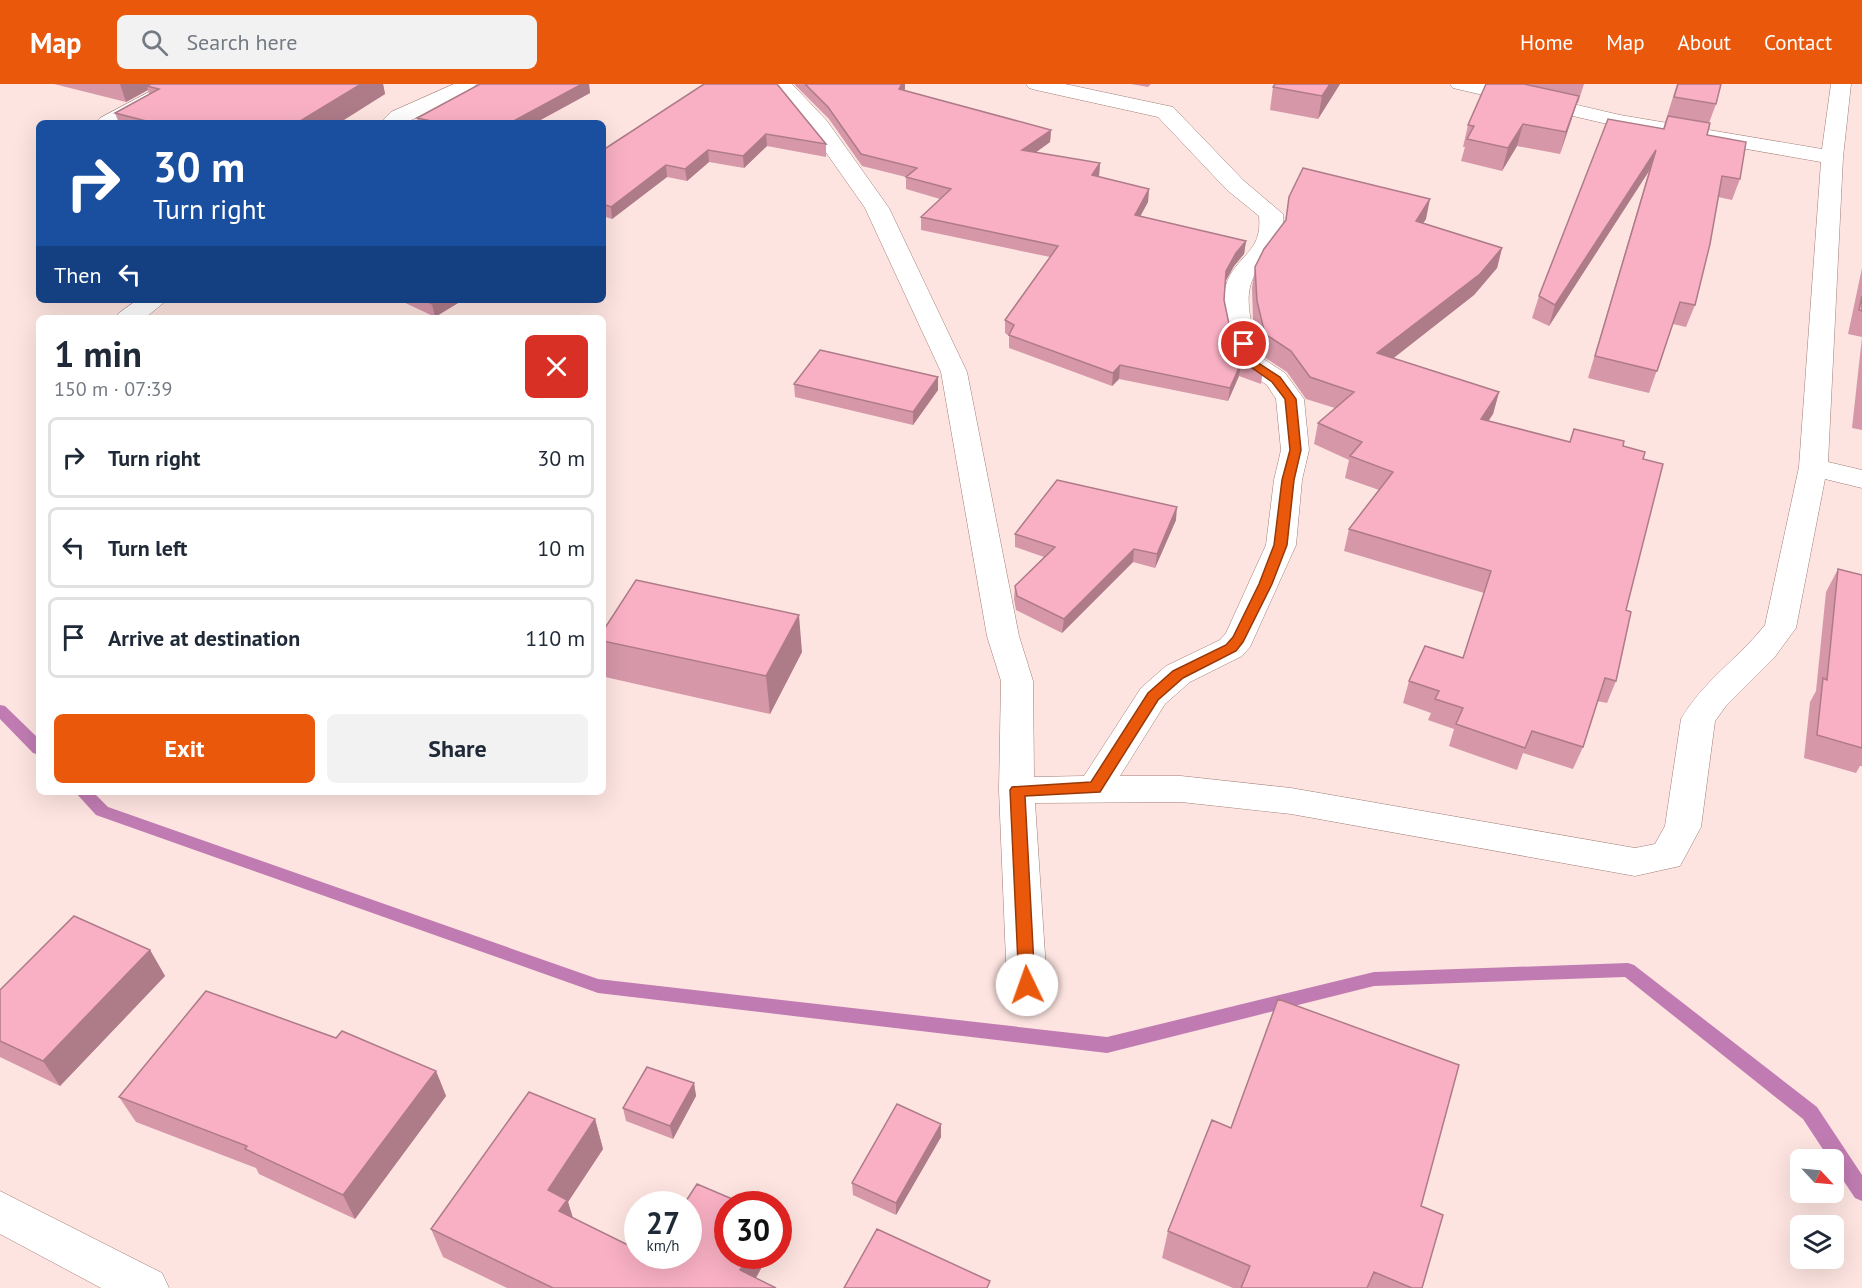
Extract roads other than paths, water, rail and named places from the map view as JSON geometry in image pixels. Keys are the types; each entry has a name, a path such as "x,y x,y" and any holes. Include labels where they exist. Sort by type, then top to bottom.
{"street":[{"path":"113,120 179,84"},
{"path":"395,120 467,84"},
{"path":"782,84 819,126 877,208 898,258 939,337 954,372 1003,636 1017,681 1017,790 1027,985"},
{"path":"1036,84 1165,112 1235,185 1271,214 1274,231 1266,249 1241,277 1236,290 1247,360 1276,379 1290,399 1295,450 1288,480 1281,545 1244,631 1231,648 1178,674 1153,696 1095,788"},
{"path":"1460,84 1620,121 1832,156"},
{"path":"1017,790 1180,789 1291,801 1635,862 1668,856 1683,828 1698,719 1713,698 1763,650 1780,628 1813,467 1832,156 1845,115 1841,84"},
{"path":"132,315 150,303"},
{"path":"1813,467 1862,479"},
{"path":"0,1211 146,1288"}],"waterway":[{"path":"0,710 36,746"},
{"path":"86,795 102,811 598,986 1107,1045 1374,979 1628,970 1810,1113 1862,1192"}]}
